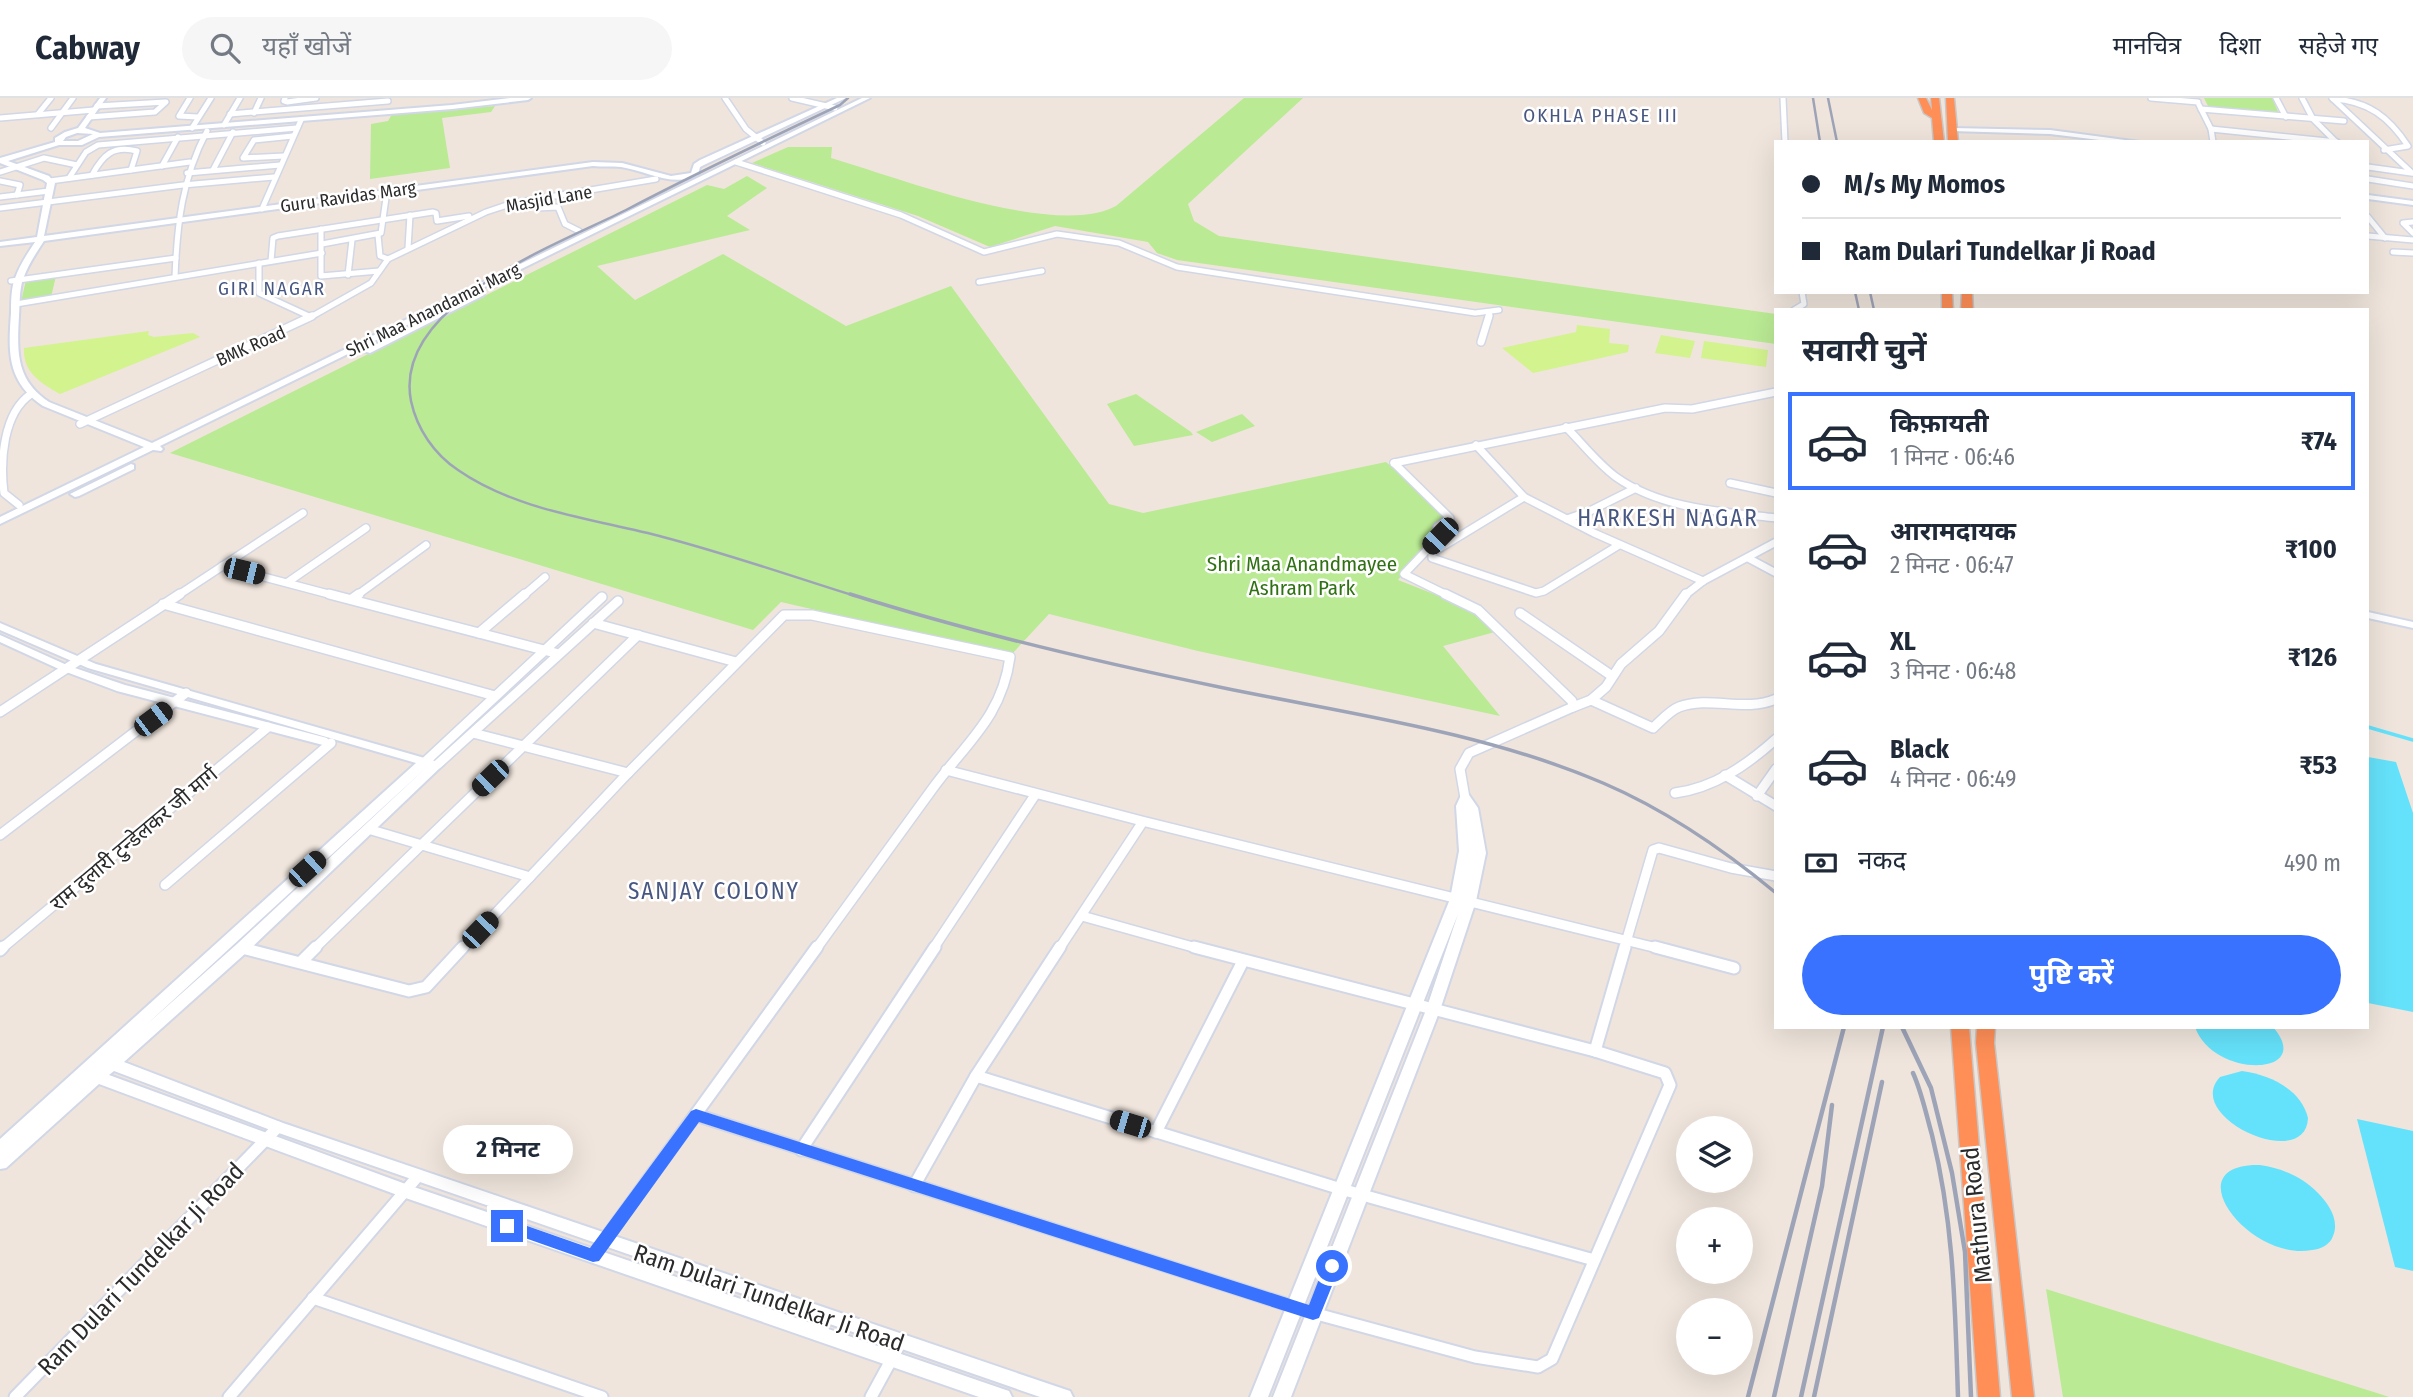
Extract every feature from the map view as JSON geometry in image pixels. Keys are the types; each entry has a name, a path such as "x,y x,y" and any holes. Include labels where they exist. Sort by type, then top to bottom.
{"highway":[{"path":"1922,98 1927,111 1937,118"},
{"path":"1935,98 1939,140"},
{"path":"1950,98 1954,140"},
{"name":"Mathura Road","path":"1959,1029 1989,1397"},
{"name":"Mathura Road","path":"1986,1029 1985,1043 2023,1397"}],"street":[{"path":"38,114 51,98"},
{"path":"51,128 73,98"},
{"path":"80,130 103,98"},
{"path":"190,98 179,117 198,117"},
{"path":"192,128 211,98"},
{"path":"224,125 240,98"},
{"path":"254,113 261,98"},
{"path":"285,98 284,101 287,102 316,98"},
{"path":"333,117 339,98"},
{"path":"1,161 59,143 79,143 96,135 385,113 528,98"},
{"path":"725,98 754,139 763,143"},
{"path":"792,98 835,108"},
{"path":"694,175 700,164 843,98"},
{"name":"Shri Maa Anandamai Marg","path":"40,507 579,230 856,98"},
{"name":"Shri Maa Anandamai Marg","path":"0,514 247,406 439,305 739,163 867,98"},
{"path":"739,163 880,98"},
{"path":"1783,98 1785,140"},
{"path":"2151,98 2286,117 2344,121"},
{"path":"2276,98 2286,117"},
{"path":"2302,98 2313,119 2335,140"},
{"path":"2333,98 2362,98"},
{"path":"2333,98 2384,150 2413,173"},
{"path":"2347,99 2380,112 2395,124 2408,146 2384,150"},
{"path":"230,114 389,100 385,113"},
{"path":"0,118 96,108 131,101 166,102 155,112 89,117"},
{"path":"2198,103 2211,129 2213,140"},
{"path":"262,209 301,120"},
{"path":"175,277 177,222 183,185 190,163 210,126"},
{"path":"69,178 86,152 94,146 297,128"},
{"path":"2211,129 2281,140"},
{"path":"59,143 57,140 61,136 80,130 94,131 96,135"},
{"path":"1953,130 2050,132 2120,140"},
{"path":"213,170 233,132"},
{"path":"2246,134 2248,140"},
{"path":"284,156 243,158 253,140 293,136"},
{"path":"162,166 177,137"},
{"path":"92,175 102,155 112,151 137,151 131,170"},
{"path":"0,173 48,158 77,165"},
{"path":"1,161 50,181 190,163"},
{"path":"739,163 901,215 985,252 1057,234 1119,243 1177,267 1475,313 1499,310"},
{"name":"Guru Ravidas Marg","path":"0,246 593,164 622,165 671,178 694,175"},
{"path":"187,173 280,165"},
{"path":"2369,167 2413,173"},
{"name":"Guru Ravidas Marg","path":"177,222 588,168 617,170 689,187"},
{"path":"0,208 183,185 274,177"},
{"name":"Masjid Lane","path":"408,248 507,205 656,179"},
{"path":"2369,179 2413,186"},
{"path":"0,181 20,185 18,195"},
{"path":"50,181 50,191 37,240 18,264 15,281 9,342 17,385 29,396 149,450"},
{"path":"0,197 50,191"},
{"path":"322,244 378,235 382,232 387,193"},
{"path":"2369,197 2413,203"},
{"path":"536,199 537,208 558,207 565,224 579,230"},
{"path":"271,261 275,237 321,229 436,212 438,234"},
{"path":"408,248 410,215"},
{"path":"438,221 479,215"},
{"path":"2413,222 2403,223 2413,233"},
{"path":"2371,226 2385,238"},
{"path":"321,229 321,276 379,271"},
{"path":"378,235 380,256 388,259"},
{"path":"2369,236 2413,240"},
{"path":"348,275 352,240"},
{"name":"BMK Road","path":"83,422 311,317 371,283 388,259 408,248"},
{"path":"2393,252 2413,253"},
{"path":"13,304 322,253"},
{"path":"15,281 176,258"},
{"path":"259,263 259,293 311,317"},
{"path":"979,282 1042,271"},
{"path":"1797,308 1804,304 1802,294"},
{"path":"1481,342 1490,312"},
{"path":"1573,706 1570,696 1525,658 1478,610 1404,574 1443,533 1437,527 1449,517 1395,463 1665,408 1692,409 1774,392"},
{"path":"19,505 4,493 2,480 12,415 29,396"},
{"path":"1566,427 1609,472 1636,488 1693,504 1774,518"},
{"path":"1476,445 1524,496 1619,545 1703,582"},
{"path":"1730,482 1774,493"},
{"path":"1567,519 1590,511 1636,488"},
{"path":"1524,496 1433,553 1432,558 1536,593 1544,591 1619,545"},
{"path":"0,521 40,507"},
{"path":"0,530 40,507"},
{"path":"0,712 303,513"},
{"path":"288,582 366,528"},
{"path":"1440,536 1451,542"},
{"path":"1282,1397 1433,1010 1463,900 1466,851 1462,806 1465,797 1458,771 1461,762 1469,753 1591,700 1606,687 1621,664 1659,631 1684,596 1703,582 1774,543"},
{"path":"352,599 426,545"},
{"path":"1748,558 1774,572"},
{"path":"222,566 559,654"},
{"path":"479,633 545,577"},
{"path":"105,1061 242,948 368,830 495,696 602,597"},
{"path":"0,1163 105,1061 429,766 473,733 618,601"},
{"path":"163,604 495,696"},
{"path":"242,948 409,991 418,990 430,983 780,617 791,613 812,615 1008,656 1010,662 1002,699 984,730 946,770 593,1256"},
{"path":"1520,613 1612,676"},
{"path":"2369,615 2413,625"},
{"path":"593,623 736,662"},
{"path":"0,626 76,660 429,766"},
{"path":"302,962 638,635"},
{"path":"0,638 65,668 121,688 429,766"},
{"path":"0,835 186,693"},
{"path":"1591,700 1653,728 1677,708 1697,705 1765,706 1774,700"},
{"path":"0,701 10,706"},
{"name":"राम दुलारी टुन्डेलकर जी मार्ग","path":"0,950 268,727"},
{"path":"473,733 628,773"},
{"path":"1675,793 1690,791 1725,775 1756,757 1774,741"},
{"path":"165,885 331,743"},
{"path":"946,770 1142,823 1627,939 1734,968"},
{"path":"1756,796 1774,771"},
{"path":"1725,775 1774,805"},
{"path":"801,1150 1035,795"},
{"path":"914,1186 976,1076 1142,823"},
{"path":"368,830 530,877"},
{"path":"1595,1051 1655,849 1774,876"},
{"path":"1259,1397 1414,1005 1463,900"},
{"path":"696,1115 1294,1308 1475,1357 1538,1367 1552,1359 1670,1085 1669,1078 1659,1070 1595,1051 1244,961 1082,916"},
{"path":"1156,1132 1244,961"},
{"name":"Ram Dulari Tundelkar Ji Road","path":"105,1061 278,1127 603,1241 1063,1397"},
{"path":"0,1149 90,1075"},
{"name":"Ram Dulari Tundelkar Ji Road","path":"90,1075 406,1191 893,1359 971,1392 1003,1397"},
{"path":"976,1076 1360,1195 1594,1260"},
{"name":"Ram Dulari Tundelkar Ji Road","path":"15,1397 278,1127"},
{"path":"229,1397 418,1176"},
{"path":"313,1298 602,1397"},
{"path":"872,1397 901,1342"}],"green space":[{"path":"1244,98 1303,98 1188,204 1194,221 1219,236 1774,314 1774,344 1177,260 1157,253 1148,242 1055,226 990,247 918,216 752,163 788,147 832,147 831,158 975,202 1055,215 1089,214 1116,206"},
{"path":"2204,98 2272,98 2280,116 2209,108"},
{"path":"495,106 491,112 442,118 450,168 370,179 371,124 388,121 392,114"},
{"name":"Shri Maa Anandmayee Ashram Park","path":"747,176 767,188 727,216 750,230 597,266 635,300 723,254 846,326 951,286 1109,504 1143,513 1386,462 1449,516 1398,580 1475,610 1495,632 1443,646 1500,716 1198,651 1049,614 1011,655 781,602 753,630 170,453 707,185 724,189"},
{"path":"56,276 51,297 21,302 26,280"},
{"path":"1577,325 1610,329 1609,343 1629,345 1628,352 1533,373 1502,348 1576,332"},
{"path":"149,331 148,335 154,337 193,333 200,337 60,394 34,376 24,357 24,348"},
{"path":"1661,335 1695,341 1690,358 1655,353"},
{"path":"1704,341 1768,350 1766,367 1701,358"},
{"path":"1136,394 1193,435 1134,446 1107,404"},
{"path":"1242,414 1255,426 1212,442 1196,432"},
{"path":"2046,1289 2380,1394 2389,1397 2063,1397"}],"water":[{"path":"2369,757 2396,762 2413,813 2413,1012 2369,1003"},
{"path":"2196,1029 2274,1029 2283,1043 2281,1055 2272,1063 2257,1065 2239,1063 2221,1056 2205,1044"},
{"path":"2242,1071 2273,1080 2299,1099 2308,1118 2302,1134 2288,1140 2269,1140 2249,1133 2231,1122 2217,1108 2213,1093 2220,1077"},
{"path":"2357,1119 2413,1131 2413,1271 2395,1267"},
{"path":"2260,1165 2291,1174 2322,1197 2332,1212 2335,1230 2332,1239 2322,1248 2288,1250 2265,1241 2245,1228 2230,1211 2222,1194 2223,1179 2235,1169"}],"waterway":[{"path":"2369,727 2413,740"}],"railway":[{"path":"848,98 840,105 561,241 486,282 453,307 427,335 412,366 411,401 422,431 434,449 458,470 505,495 557,512 687,544 855,596"},
{"path":"1813,98 1820,140"},
{"path":"1828,98 1837,140"},
{"path":"1855,294 1859,308"},
{"path":"1870,294 1874,308"},
{"path":"850,594 989,634 1082,657 1416,726 1464,737 1558,765 1649,805 1715,846 1774,891"},
{"path":"1748,1397 1843,1029"},
{"path":"1801,1397 1883,1029"},
{"path":"1903,1029 1931,1088 1952,1173 1965,1252 1971,1397"},
{"path":"1913,1073 1932,1135 1945,1201 1952,1265 1958,1397"},
{"path":"1814,1397 1882,1082"},
{"path":"1774,1397 1822,1186 1832,1105"}],"district":[{"name":"OKHLA PHASE III","path":"1601,115"},
{"name":"GIRI NAGAR","path":"272,288"},
{"name":"HARKESH NAGAR","path":"1668,518"},
{"name":"SANJAY COLONY","path":"714,891"}],"route":[{"path":"507,1226 593,1256 696,1115 1313,1313 1332,1266"}]}
